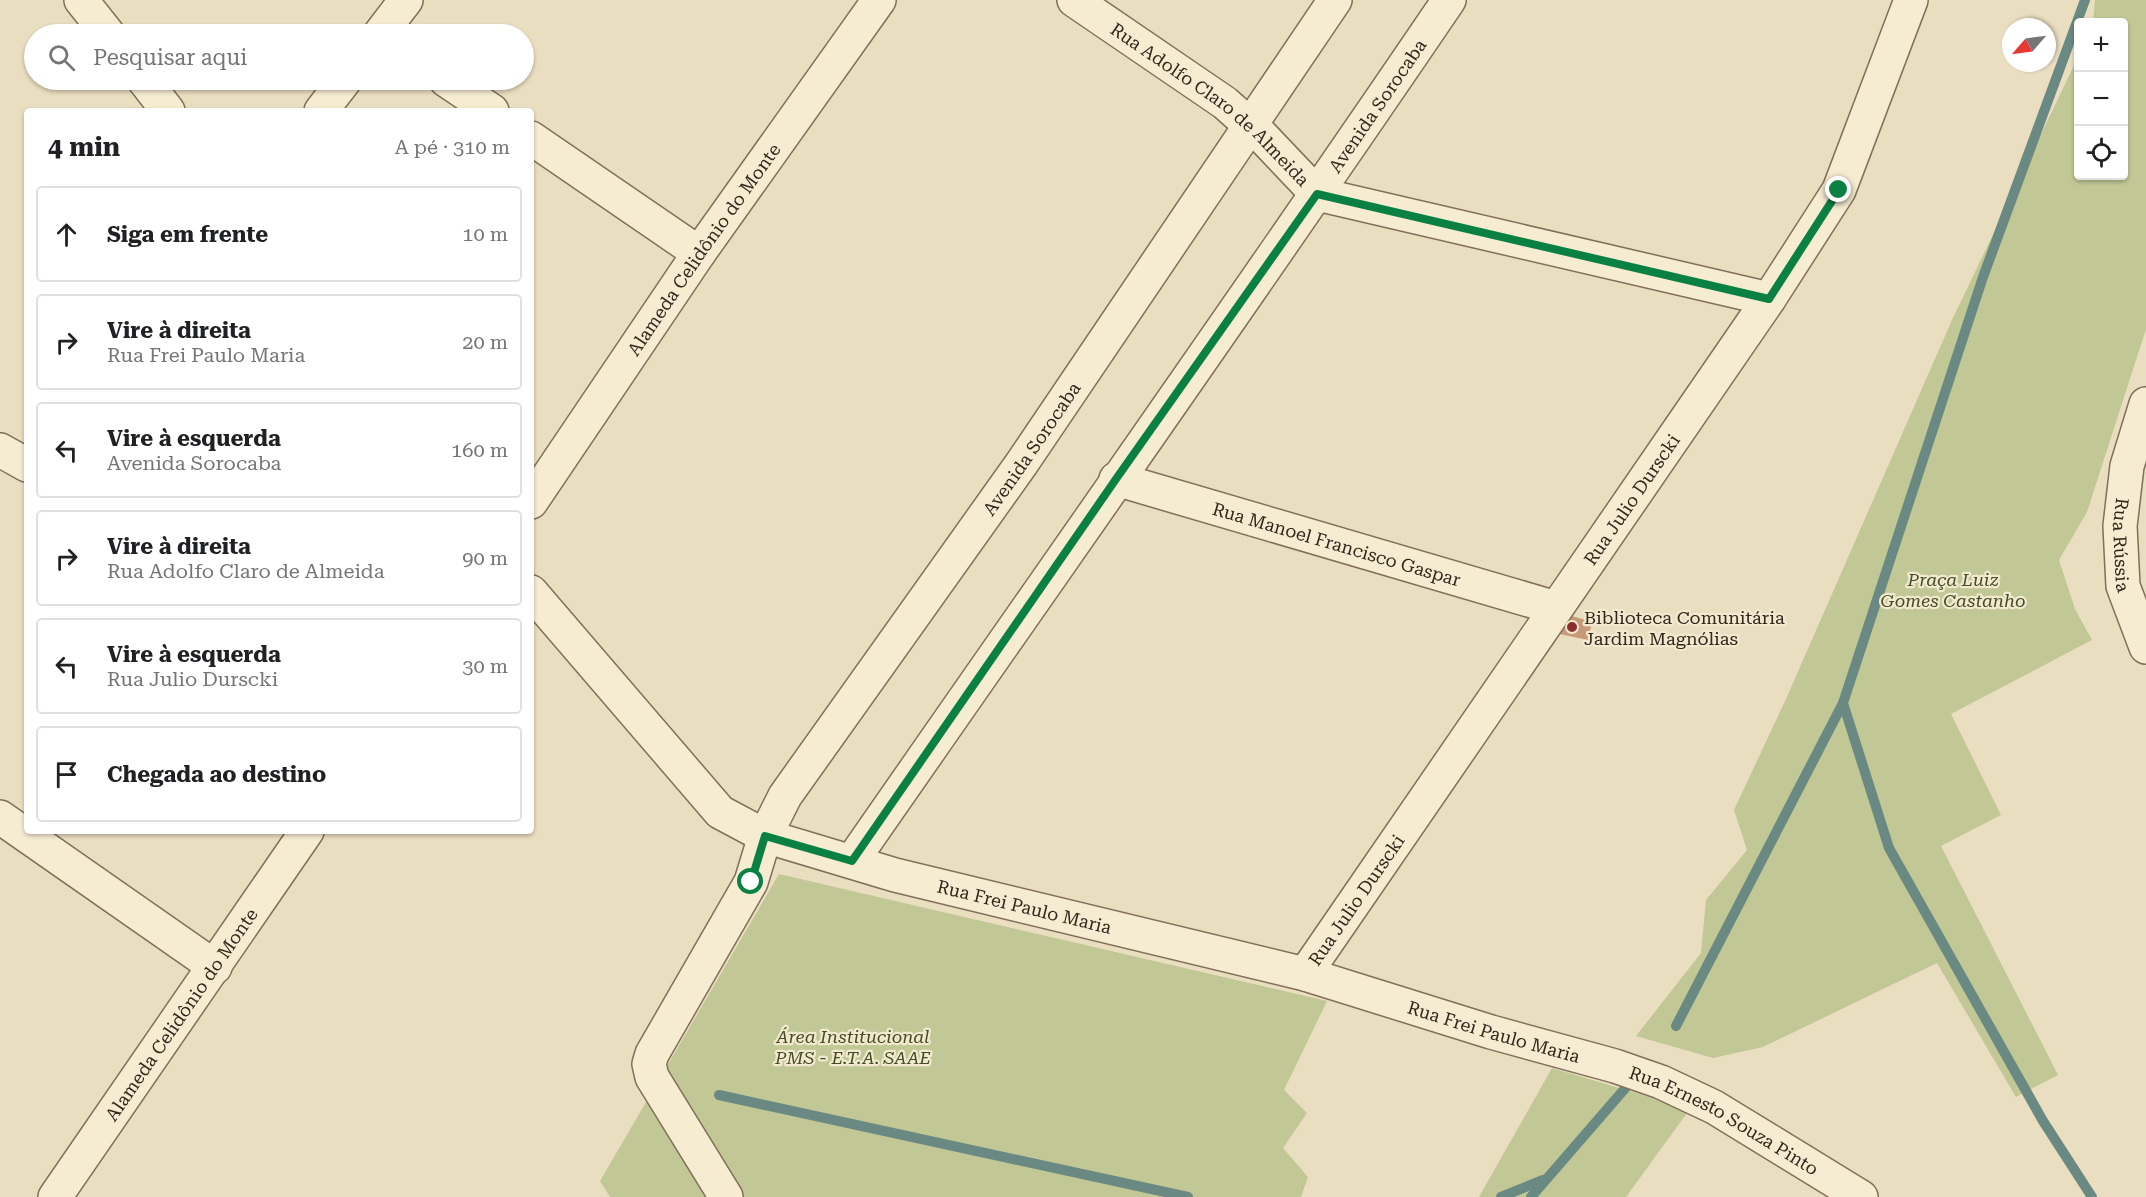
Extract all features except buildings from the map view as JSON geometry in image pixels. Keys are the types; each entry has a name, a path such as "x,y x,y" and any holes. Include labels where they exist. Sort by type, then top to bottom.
{"street":[{"path":"81,0 100,24"},
{"path":"388,24 406,0"},
{"name":"Alameda Celidônio do Monte","path":"534,498 699,253 879,0"},
{"name":"Rua Adolfo Claro de Almeida","path":"1074,0 1225,103 1250,125 1317,194 1769,299"},
{"name":"Avenida Sorocaba","path":"726,1197 652,1077 649,1064 652,1054 751,882 765,836 785,796 1022,463 1335,0"},
{"name":"Avenida Sorocaba","path":"852,861 1116,479 1317,194 1449,0"},
{"name":"Rua Julio Durscki","path":"1305,974 1769,299 1839,190 1911,0"},
{"path":"152,90 166,108"},
{"path":"323,108 337,90"},
{"path":"461,90 488,108"},
{"path":"534,140 699,253"},
{"name":"Rua Rússia","path":"2146,404 2127,466 2120,526 2122,586 2146,647"},
{"path":"0,450 24,463"},
{"name":"Rua Manoel Francisco Gaspar","path":"1116,479 1556,608"},
{"name":"Rua Frei Paulo Maria","path":"534,595 720,812 765,836 895,875 1305,974 1491,1032 1615,1066"},
{"path":"0,817 24,834"},
{"path":"24,834 215,967"},
{"name":"Alameda Celidônio do Monte","path":"55,1197 305,834"},
{"name":"Rua Ernesto Souza Pinto","path":"1615,1066 1661,1082 1714,1107 1861,1197"}],"green space":[{"name":"Praça Luiz Gomes Castanho","path":"2095,0 2146,0 2146,329 2087,512 2059,560 2075,609 2092,640 1951,714 2001,815 1941,846 2058,1075 2016,1097 1937,963 1763,1047 1713,1058 1636,1036 1701,953 1706,900 1747,850 1734,810 1786,699 1952,320 2074,65 2074,180 2128,180 2128,18 2093,18"},
{"name":"Área Institucional PMS - E.T.A. SAAE","path":"779,874 1327,1001 1284,1090 1307,1113 1283,1148 1308,1177 1301,1197 610,1197 600,1181"},
{"path":"1552,1068 1690,1109 1626,1197 1479,1197"}],"waterway":[{"path":"1676,1026 1843,703 1983,277 2085,0"},
{"path":"1843,703 1889,848 2043,1121 2092,1197"},
{"path":"1531,1197 1628,1085"},
{"path":"719,1095 1188,1197"},
{"path":"1501,1197 1543,1180"}],"place":[{"name":"Biblioteca Comunitária Jardim Magnólias","path":"1572,627"}],"route":[{"path":"751,882 765,836 852,861 1116,479 1317,194 1769,299 1839,190"}]}
